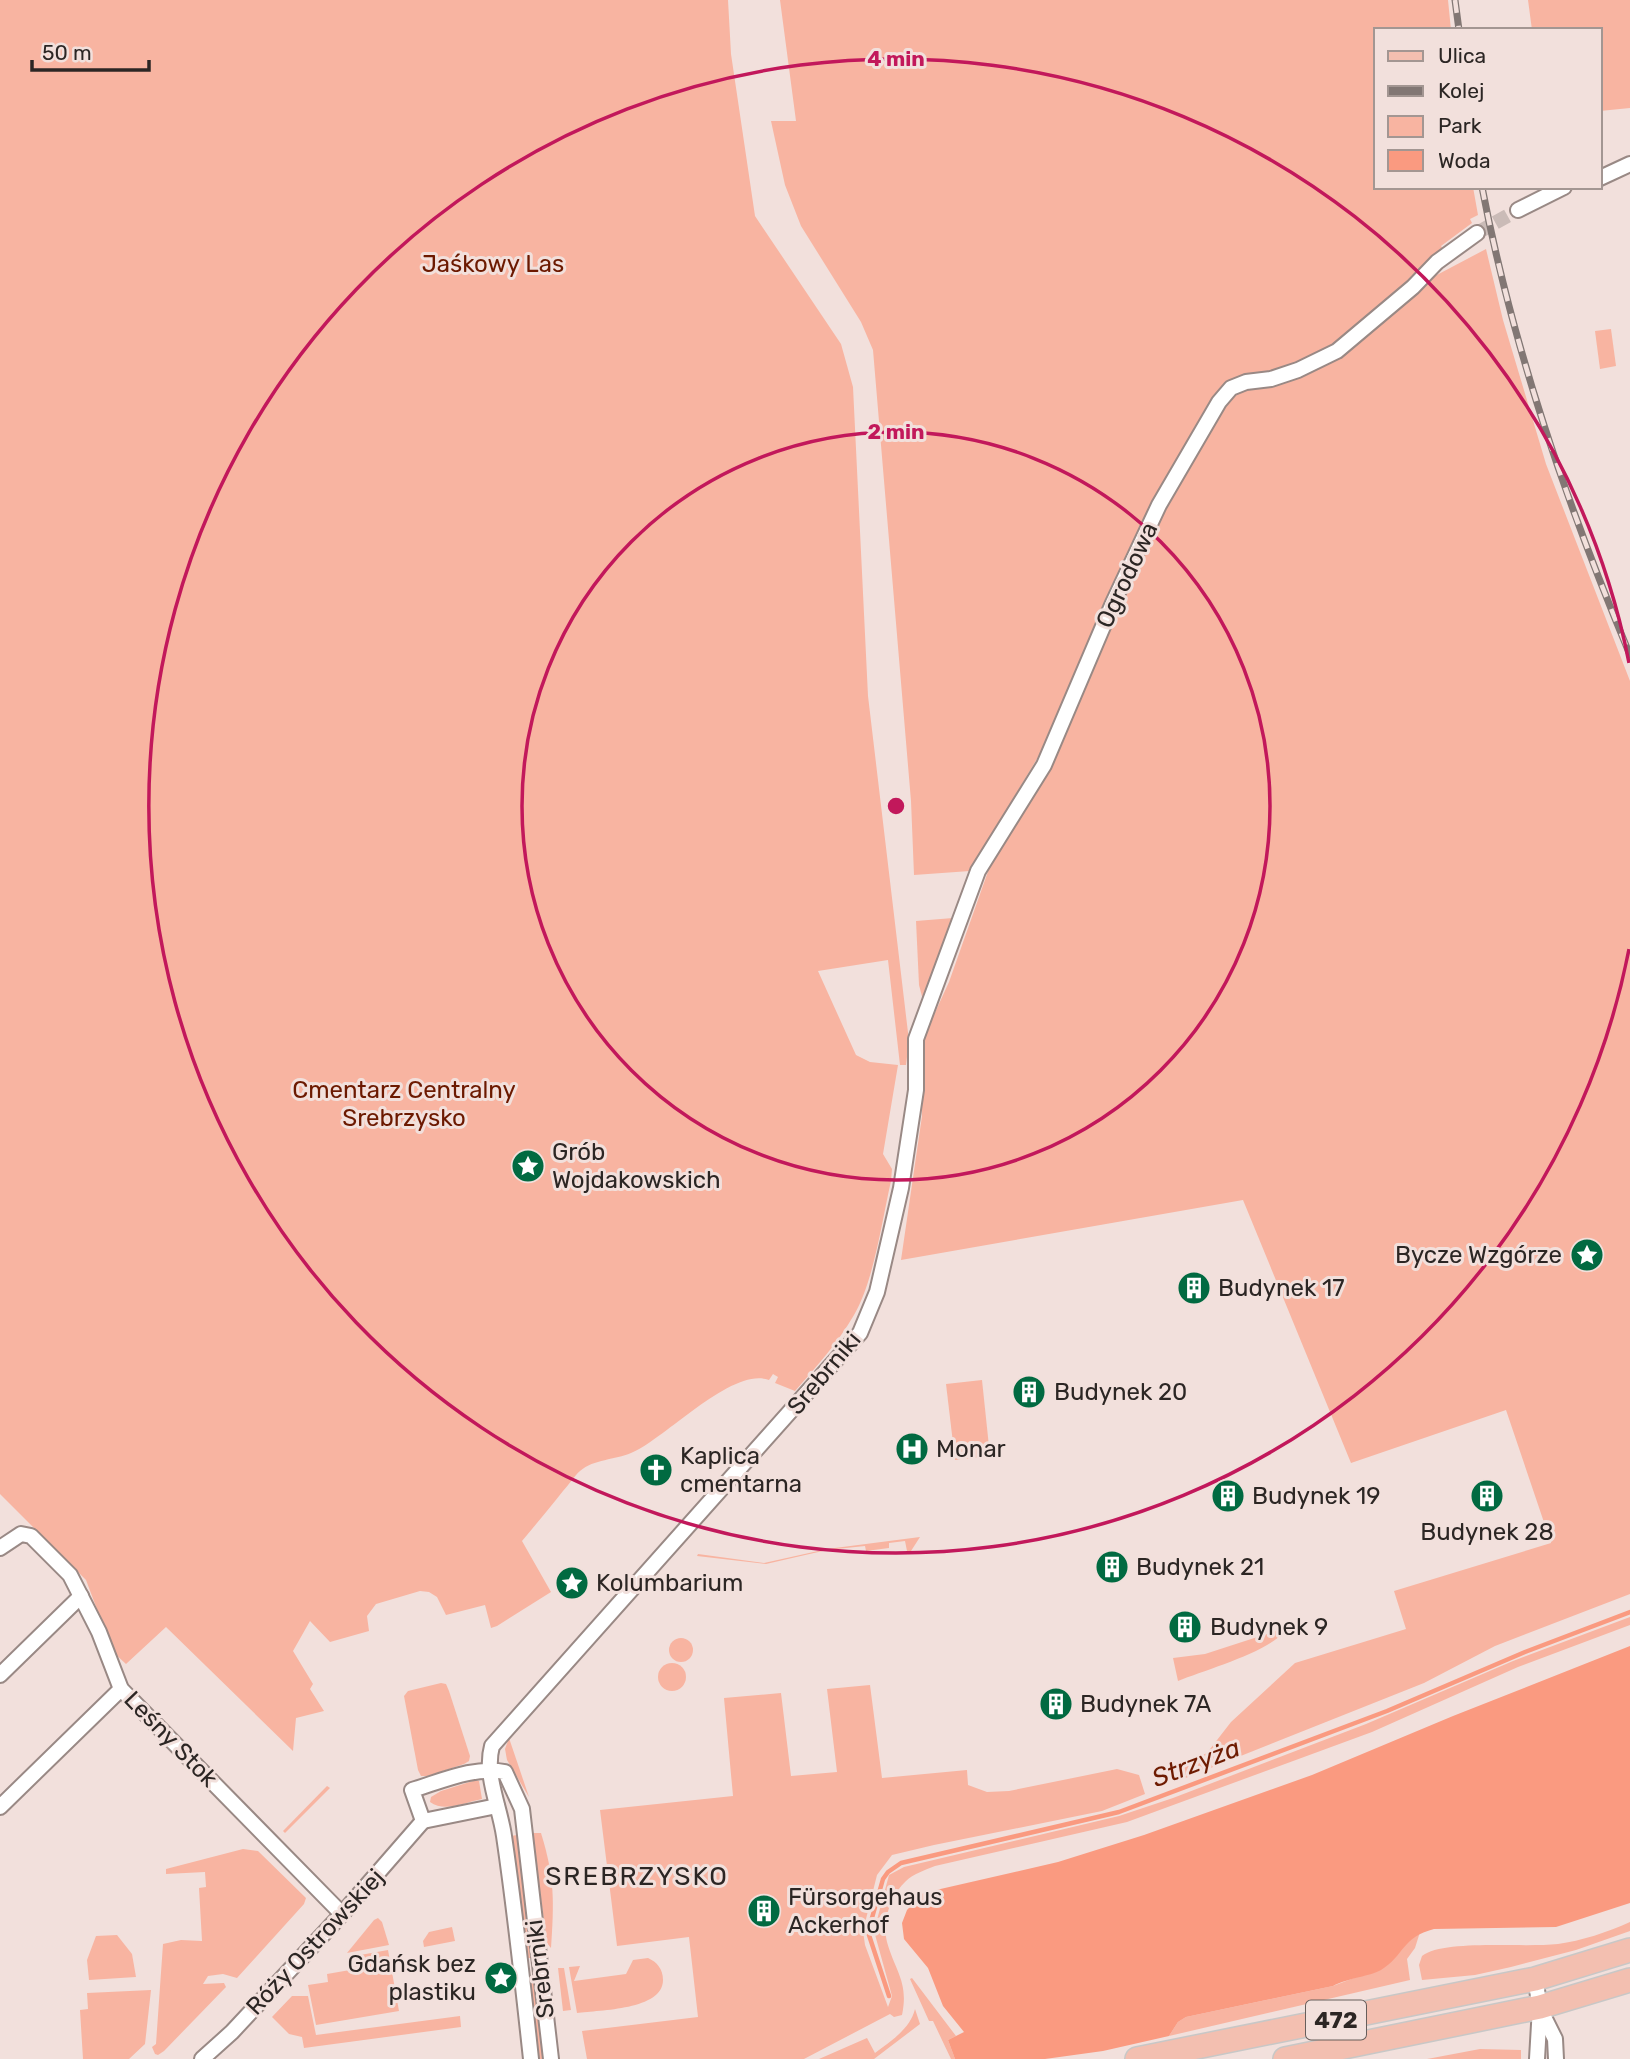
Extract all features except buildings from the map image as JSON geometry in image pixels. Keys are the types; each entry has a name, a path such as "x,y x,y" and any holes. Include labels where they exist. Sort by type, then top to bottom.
{"main road":[{"name":"472","path":"1137,2059 1535,1979 1630,1950"},
{"name":"472","path":"1285,2059 1540,2007 1630,1980"}],"street":[{"path":"1602,177 1630,164"},
{"path":"1518,210 1560,189"},
{"name":"Ogrodowa","path":"916,1039 978,871 1044,765 1099,635 1159,505 1219,402 1231,388 1298,370 1337,351 1413,288 1437,262 1477,233"},
{"name":"Srebrniki","path":"531,2059 504,1832 489,1756 492,1746 860,1333 877,1292 901,1188 916,1090 916,1039"},
{"name":"Leśny Stok","path":"0,1548 21,1534 32,1536 70,1576 99,1632 121,1689 342,1914"},
{"path":"0,1675 81,1596"},
{"path":"0,1807 121,1689"},
{"path":"491,1769 475,1771 412,1790 423,1821 497,1806"},
{"name":"Srebrniki","path":"491,1769 505,1772 522,1809 551,2059"},
{"name":"Róży Ostrowskiej","path":"202,2059 232,2032 342,1914 423,1821"},
{"path":"520,1966 539,1964"},
{"path":"1535,1979 1540,2007 1537,2059"},
{"path":"1540,2007 1555,2039 1556,2059"}],"green space":[{"name":"Cmentarz Centralny Srebrzysko","path":"0,0 728,0 731,54 755,216 841,344 853,387 868,696 909,1041 906,1065 900,1065 888,960 818,971 856,1055 870,1062 898,1065 883,1154 892,1169 891,1181 872,1268 861,1301 841,1335 795,1391 775,1383 778,1377 773,1374 769,1380 754,1379 736,1384 698,1406 645,1446 631,1453 592,1464 580,1471 522,1541 551,1592 497,1626 491,1628 485,1605 446,1615 437,1597 420,1591 376,1604 367,1616 369,1631 330,1642 310,1621 293,1651 313,1684 310,1689 324,1711 296,1718 293,1751 166,1627 126,1664 113,1652 86,1580 0,1494"},
{"path":"780,0 1448,0 1451,28 1374,28 1374,189 1473,189 1478,215 1470,219 1472,223 1441,246 1443,249 1379,310 1321,357 1271,375 1237,378 1221,389 1153,505 1099,617 1044,747 970,871 914,875 911,801 873,350 861,322 801,226 785,185 771,121 796,121"},
{"path":"1528,0 1630,0 1630,108 1602,111 1602,28 1532,28"},
{"path":"1486,249 1503,320 1546,464 1630,681 1630,1594 1495,1646 1424,1683 1183,1779 1184,1764 1207,1753 1231,1722 1295,1663 1406,1629 1394,1591 1551,1543 1506,1410 1351,1463 1243,1200 901,1260 922,1116 922,1041 949,982 991,863 1072,711 1178,483 1234,394 1247,387 1324,364 1361,341 1433,277"},
{"path":"1611,329 1616,366 1600,369 1595,331"},
{"path":"953,918 924,1004 919,985 916,921"},
{"path":"982,1380 990,1456 955,1460 946,1384"},
{"path":"920,1537 911,1551 907,1551 905,1541 889,1543 889,1548 866,1551 865,1546 827,1550 766,1564 697,1556 764,1563 827,1549"},
{"path":"1630,1617 1630,1625 1518,1667 1372,1732 1127,1822 935,1866 916,1874 900,1887 889,1909 886,1926 887,1942 904,1994 902,2015 894,2017 890,2014 804,2059 587,2059 582,2031 698,2017 689,1937 617,1946 600,1810 733,1796 724,1698 781,1693 791,1776 837,1772 827,1689 870,1685 882,1778 967,1770 968,1785 987,1792 1009,1791 1117,1769 1139,1775 1145,1794 1102,1811 892,1855 877,1875 863,1931 865,1945 888,2007 892,1996 874,1931 889,1875 904,1867 1119,1816 1173,1798 1366,1724 1513,1661"},
{"path":"1282,1629 1284,1632 1264,1647 1178,1681 1173,1658 1205,1654"},
{"path":"681,1638 692,1645 693,1650 686,1661 681,1662 670,1655 669,1650 676,1639"},
{"path":"672,1663 682,1667 686,1677 682,1687 672,1691 662,1687 658,1677 662,1667"},
{"path":"446,1684 449,1691 470,1756 469,1761 421,1776 404,1696 408,1691"},
{"path":"509,1738 529,1797 507,1760 505,1749"},
{"path":"479,1781 482,1799 449,1807 430,1802 431,1797 441,1791"},
{"path":"327,1786 330,1788 285,1833 283,1831"},
{"path":"532,1833 541,1833 549,1863 553,1903 551,1948 547,1943"},
{"path":"517,1835 531,1958 526,1958 511,1836"},
{"path":"243,1849 258,1851 306,1898 304,1904 237,1978 223,1974 208,1976 203,1984 224,1983 226,1987 164,2051 155,2054 152,2047 156,2044 163,1944 181,1940 202,1941 199,1888 206,1887 205,1872 166,1874 166,1869"},
{"path":"378,1918 382,1922 389,1945 347,1953 374,1920"},
{"path":"1630,1922 1630,1931 1576,1950 1475,1975 1422,1980 1419,1965 1422,1956 1433,1951 1465,1946 1558,1944 1594,1936"},
{"path":"452,1927 455,1941 424,1947 423,1941 429,1932"},
{"path":"1420,1932 1415,1948 1407,1959 1410,1980 1169,2036 1178,2022 1186,2017 1333,1986 1362,1975"},
{"path":"117,1935 132,1954 136,1977 89,1980 87,1960 96,1936"},
{"path":"388,1950 399,2011 316,2025 308,1985 328,1982 327,1974 350,1970 349,1957"},
{"path":"648,1958 659,1966 663,1976 660,1990 653,1997 629,2007 577,2013 569,1967 580,1966 574,1981 626,1974 633,1960"},
{"path":"558,1968 564,1968 571,2010 563,2011"},
{"path":"912,1978 956,2036 948,2040 955,2059 951,2059 933,2021 929,2021 910,1979"},
{"path":"534,1979 544,2059 538,2059 530,1987"},
{"path":"151,1990 145,2044 129,2059 83,2059 80,2010 88,2009 87,1993"},
{"path":"292,1996 308,1996 316,2035 460,2016 461,2027 304,2048 302,2037 289,2034 272,2017"},
{"path":"915,2009 920,2024 874,2059 819,2059 867,2038 875,2053 904,2029"},
{"path":"1480,2049 1521,2050 1521,2059 1427,2059"}],"water":[{"path":"1630,1646 1630,1903 1556,1927 1434,1929 1423,1932 1409,1942 1389,1965 1377,1972 1333,1986 1186,2017 1178,2022 1169,2036 1103,2051 1045,2059 955,2059 948,2040 964,2032 943,2006 928,1968 904,1939 902,1923 907,1910 923,1893 1058,1862 1144,1835 1312,1775"}],"waterway":[{"name":"Strzyża","path":"889,1996 868,1932 883,1879 901,1863 1119,1812 1387,1711 1525,1652 1630,1612"}],"tunnel":[{"path":"1477,233 1518,210"}],"railway":[{"path":"1455,0 1459,28"},
{"path":"1482,189 1509,307 1544,425 1585,541 1630,655"}],"place":[{"name":"Grób Wojdakowskich","path":"528,1166"},
{"name":"Bycze Wzgórze","path":"1587,1255"},
{"name":"Budynek 17","path":"1194,1288"},
{"name":"Budynek 20","path":"1029,1392"},
{"name":"Monar","path":"912,1449"},
{"name":"Kaplica cmentarna","path":"656,1470"},
{"name":"Budynek 19","path":"1228,1496"},
{"name":"Budynek 28","path":"1487,1496"},
{"name":"Budynek 21","path":"1112,1567"},
{"name":"Kolumbarium","path":"572,1583"},
{"name":"Budynek 9","path":"1185,1627"},
{"name":"Budynek 7A","path":"1056,1704"},
{"name":"Fürsorgehaus Ackerhof","path":"764,1911"},
{"name":"Gdańsk bez plastiku","path":"501,1978"}],"district":[{"name":"SREBRZYSKO","path":"637,1876"}],"park label":[{"name":"Jaśkowy Las","path":"493,264"}]}
